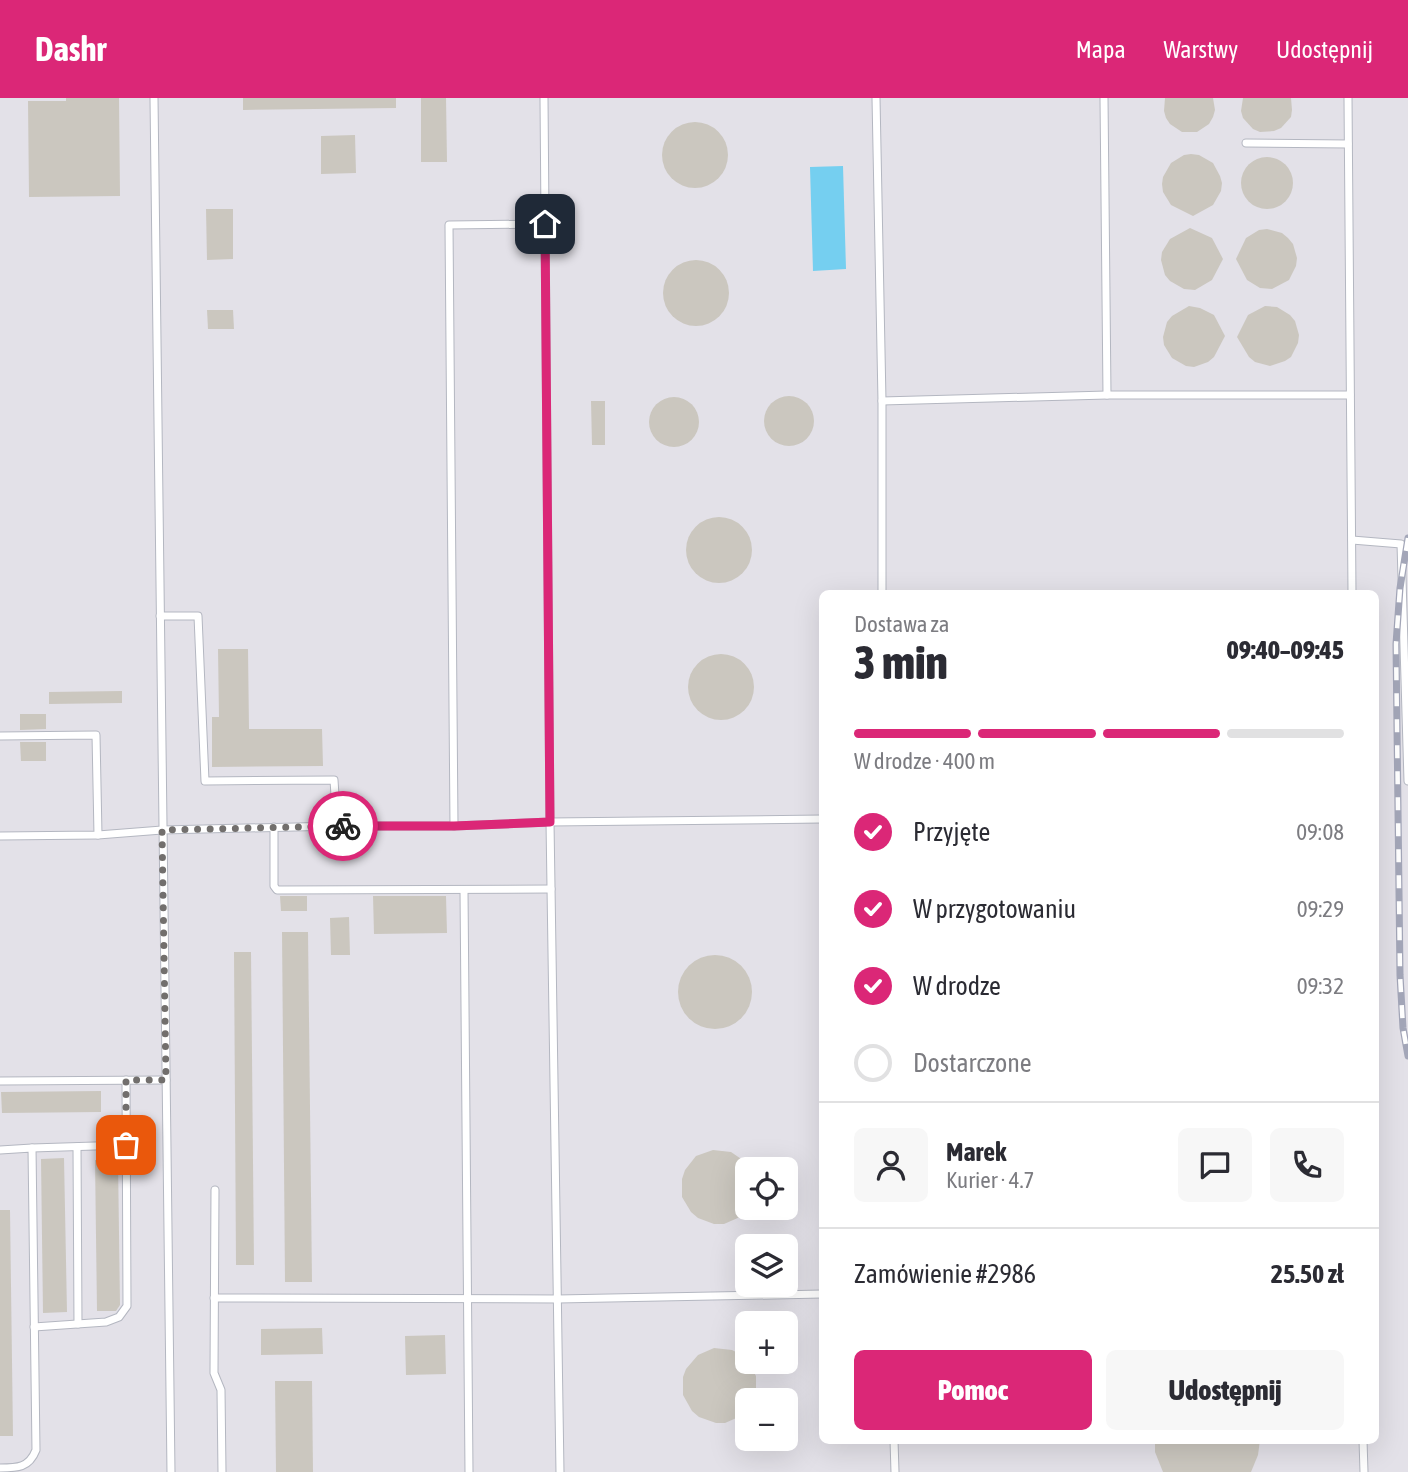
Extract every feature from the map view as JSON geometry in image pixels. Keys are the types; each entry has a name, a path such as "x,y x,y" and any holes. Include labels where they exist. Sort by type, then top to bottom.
{"lane":[{"path":"154,98 171,1472"},
{"path":"544,98 550,822 560,1472"},
{"path":"876,98 882,590"},
{"path":"1104,98 1107,396"},
{"path":"1348,98 1352,590"},
{"path":"1246,143 1348,144"},
{"path":"454,826 449,225 545,224"},
{"path":"881,401 1107,396 1350,395"},
{"path":"1352,540 1401,544 1408,781"},
{"path":"160,616 198,616 205,781 334,780 337,825"},
{"path":"0,736 96,735 98,835"},
{"path":"0,836 98,835 162,830 337,825 454,826 550,822 819,819"},
{"path":"274,827 274,886 277,890 551,889"},
{"path":"464,890 469,1472"},
{"path":"34,1327 113,1320 124,1312 127,1306 126,1080"},
{"path":"0,1081 166,1080"},
{"path":"0,1150 126,1145"},
{"path":"77,1147 78,1324"},
{"path":"0,1468 29,1463 36,1450 32,1148"},
{"path":"215,1190 214,1374 221,1390 222,1472"},
{"path":"214,1298 558,1299 819,1294"},
{"path":"894,1444 895,1472"},
{"path":"1363,1444 1364,1472"}],"shaded area":[{"path":"0,98 1408,98 1408,1472 0,1472"}],"water":[{"path":"843,166 846,269 813,271 810,167"}],"building":[{"path":"66,98 119,98 120,196 29,197 28,101 66,101"},
{"path":"243,98 396,98 396,108 243,110"},
{"path":"421,98 446,98 447,162 421,162"},
{"path":"1165,98 1213,98 1213,117 1209,124 1197,132 1182,132 1166,118"},
{"path":"1243,98 1291,98 1291,117 1281,128 1260,132 1253,129 1243,118"},
{"path":"695,122 708,125 718,132 725,142 728,155 725,168 718,178 708,185 695,188 682,185 672,178 665,168 662,155 665,142 672,132 682,125"},
{"path":"355,135 356,173 321,174 321,136"},
{"path":"1191,154 1199,155 1213,163 1222,183 1221,191 1213,205 1193,216 1171,205 1163,192 1162,184 1171,163"},
{"path":"1267,157 1277,159 1285,165 1291,173 1291,193 1285,201 1277,207 1267,209 1257,207 1249,201 1243,193 1241,183 1243,173 1249,165 1257,159"},
{"path":"206,209 233,209 233,259 207,260"},
{"path":"1190,228 1212,238 1223,259 1212,280 1195,290 1184,289 1170,281 1165,275 1161,260 1162,252 1170,239"},
{"path":"1259,230 1282,233 1288,238 1297,258 1289,280 1272,289 1260,288 1247,280 1236,259 1246,238"},
{"path":"696,260 709,263 719,270 726,280 729,293 726,306 719,316 709,323 696,326 683,323 673,316 666,306 663,293 666,280 673,270 683,263"},
{"path":"1189,306 1214,315 1225,336 1214,357 1194,367 1186,366 1172,358 1164,345 1163,337 1167,322 1172,316"},
{"path":"1265,306 1277,307 1290,315 1299,335 1291,357 1270,366 1255,362 1249,357 1237,337 1248,315"},
{"path":"207,310 233,310 234,329 208,329"},
{"path":"789,396 806,404 814,421 806,438 789,446 772,438 764,421 772,404"},
{"path":"674,397 691,405 699,422 691,439 674,447 657,439 649,422 657,405"},
{"path":"591,401 605,401 605,445 592,445"},
{"path":"719,517 732,520 742,527 749,537 752,550 749,563 742,573 732,580 719,583 706,580 696,573 689,563 686,550 689,537 696,527 706,520"},
{"path":"218,649 248,649 249,729 322,729 323,766 212,767 212,717 219,717"},
{"path":"721,654 734,657 744,664 751,674 754,687 751,700 744,710 734,717 721,720 708,717 698,710 691,700 688,687 691,674 698,664 708,657"},
{"path":"122,691 122,703 49,704 49,692"},
{"path":"20,714 46,714 46,729 20,730"},
{"path":"20,742 46,742 46,761 21,761"},
{"path":"280,896 307,896 307,911 281,911"},
{"path":"373,896 446,896 447,933 374,934"},
{"path":"349,917 350,955 331,955 330,918"},
{"path":"282,932 308,932 312,1282 285,1282"},
{"path":"234,952 251,952 254,1265 236,1265"},
{"path":"708,955 722,955 736,961 746,971 752,992 746,1013 736,1023 722,1029 708,1029 694,1023 684,1013 678,999 678,985 684,971 694,961"},
{"path":"101,1091 101,1112 2,1113 1,1092"},
{"path":"713,1150 731,1152 738,1157 735,1157 735,1219 724,1224 714,1224 691,1212 682,1197 682,1179 685,1170 696,1156"},
{"path":"64,1158 67,1312 43,1313 41,1159"},
{"path":"95,1160 118,1160 120,1305 116,1311 97,1311"},
{"path":"0,1210 10,1210 13,1436 0,1436"},
{"path":"322,1328 323,1354 261,1355 261,1329"},
{"path":"445,1335 446,1374 406,1375 405,1336"},
{"path":"714,1348 732,1350 735,1352 735,1374 755,1374 756,1388 735,1388 735,1419 716,1423 699,1417 692,1411 683,1395 683,1377 698,1355"},
{"path":"275,1381 312,1381 313,1472 276,1472"},
{"path":"1155,1444 1259,1444 1251,1472 1163,1472 1155,1452"}],"railway":[{"path":"1408,538 1400,588 1396,644 1400,975 1403,1028 1408,1056"}],"way so far":[{"path":"126,1145 126,1080 166,1080 162,830 343,826"}],"route":[{"path":"343,826 454,826 550,822 545,224"}]}
